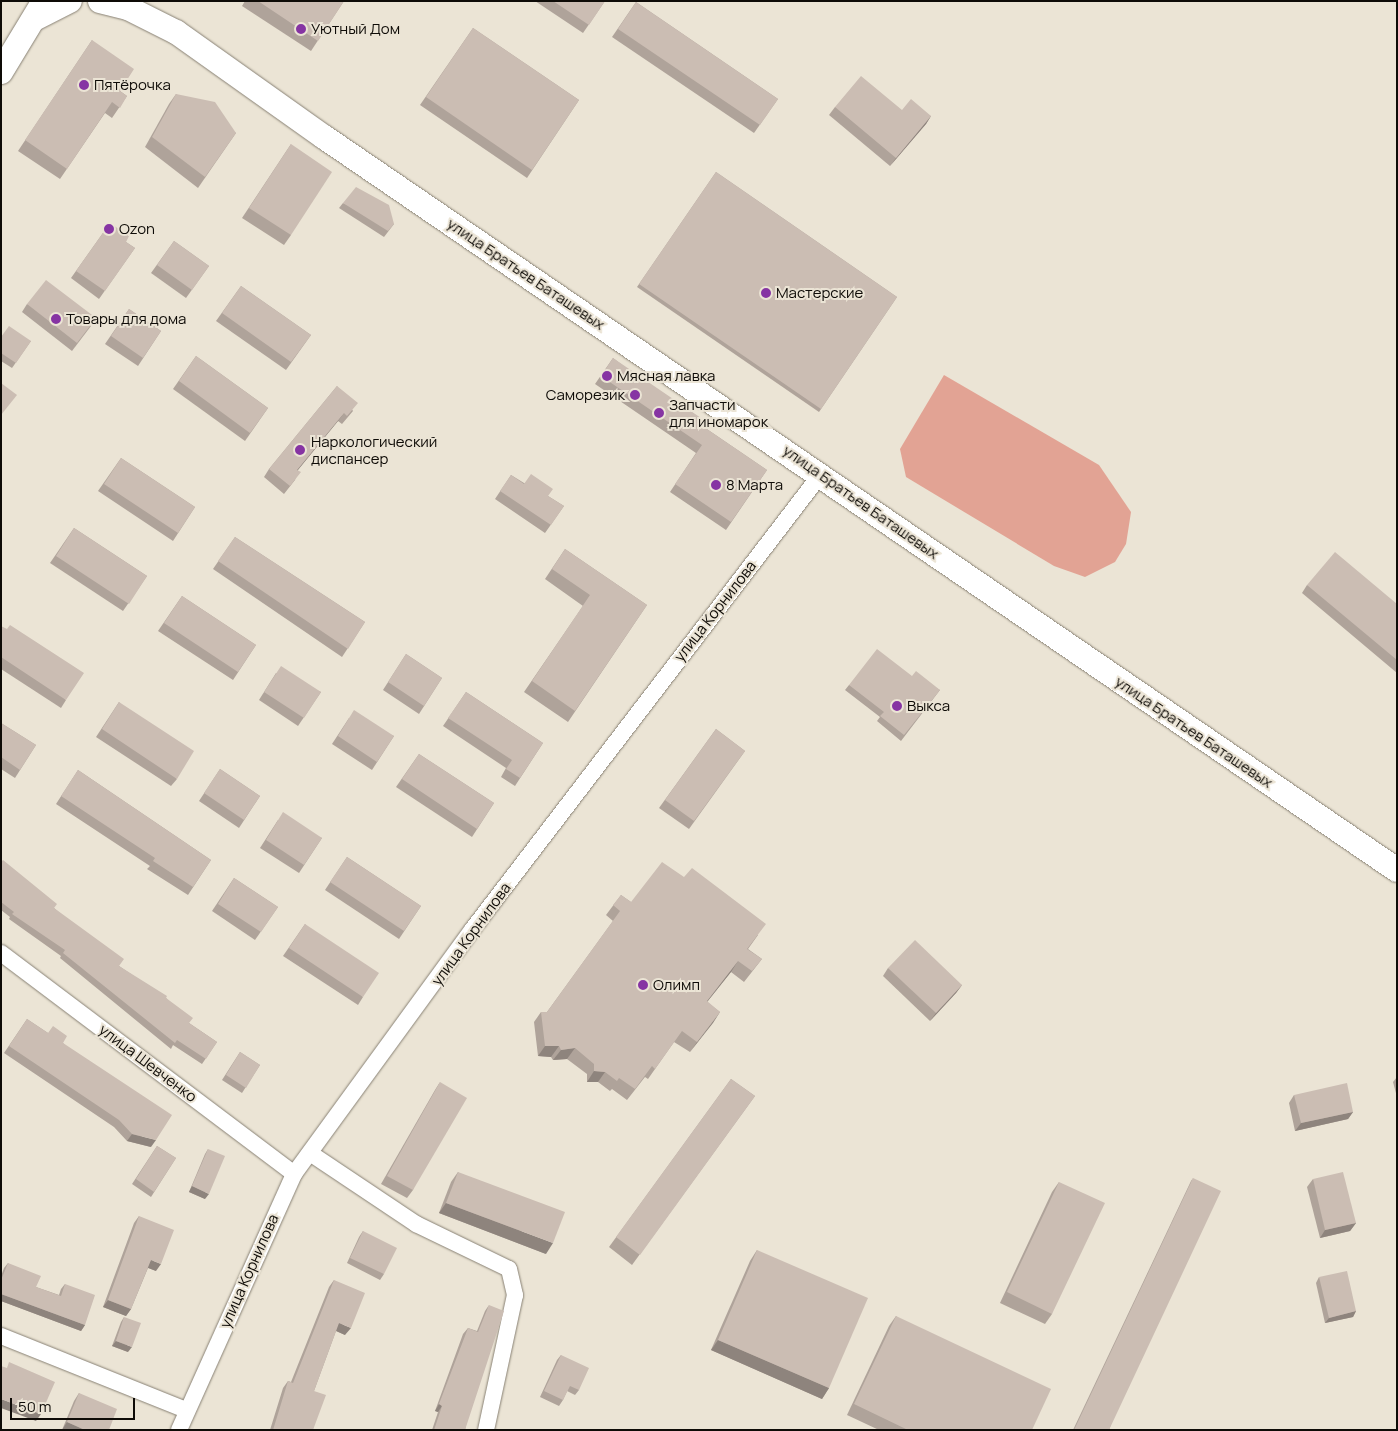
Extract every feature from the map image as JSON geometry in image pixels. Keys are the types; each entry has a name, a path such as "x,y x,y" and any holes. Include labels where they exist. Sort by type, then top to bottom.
{"street":[{"path":"1,72 40,9 70,1"},
{"name":"улица Братьев Баташевых","path":"100,1 128,8 176,32 324,137 821,474 1397,870"},
{"name":"улица Братьев Баташевых","path":"157,1 176,32"},
{"name":"улица Корнилова","path":"179,1430 186,1410 294,1174 472,930 821,474"},
{"name":"улица Шевченко","path":"1,953 294,1174"},
{"path":"310,1153 416,1224 509,1269 515,1295 486,1430"},
{"path":"1,1336 186,1410"}],"shaded area":[{"path":"944,375 1099,465 1131,512 1126,544 1115,562 1085,577 1054,566 906,477 900,449"}],"building":[{"name":"Уютный Дом","path":"258,1 344,1 318,41"},
{"path":"553,1 605,1 589,25"},
{"path":"636,2 778,99 760,125 618,29"},
{"path":"473,28 579,100 532,170 426,97"},
{"path":"92,40 134,69 120,91 127,96 120,108 112,102 67,169 25,140"},
{"path":"861,76 902,110 911,99 931,116 896,158 835,107"},
{"path":"176,94 215,102 236,133 205,177 152,137"},
{"path":"291,144 332,172 291,235 249,208"},
{"name":"Мастерские","path":"716,172 897,297 821,409 639,284"},
{"path":"356,187 389,205 394,224 388,231 343,203"},
{"path":"110,223 129,236 126,242 135,248 105,291 76,271"},
{"path":"174,241 209,266 192,290 157,265"},
{"name":"Товары для дома","path":"46,280 96,318 77,343 27,304"},
{"path":"241,286 311,335 291,362 222,313"},
{"path":"129,309 161,331 143,358 111,336"},
{"path":"9,326 31,341 16,363 1,353 1,337"},
{"path":"196,356 268,408 250,433 179,381"},
{"path":"613,358 701,418 698,423 767,470 731,522 675,484 702,445 601,376"},
{"path":"1,383 17,395 1,415"},
{"name":"Наркологический диспансер","path":"337,386 358,403 347,416 344,413 297,470 301,472 290,486 269,469"},
{"path":"121,458 195,507 178,533 104,484"},
{"path":"531,474 553,489 548,496 564,506 551,525 500,491 511,475 524,484"},
{"path":"74,528 147,576 129,604 56,556"},
{"path":"235,537 365,622 348,649 218,561"},
{"path":"565,549 647,605 575,711 532,681 590,595 552,569"},
{"path":"1335,552 1397,604 1397,660 1307,585"},
{"path":"182,596 256,645 238,672 164,623"},
{"path":"10,625 84,673 66,700 1,657 1,626 7,629"},
{"name":"Выкса","path":"877,649 912,676 916,671 940,690 904,735 880,716 884,712 849,685"},
{"path":"406,654 442,678 424,706 388,682"},
{"path":"281,666 321,692 304,718 264,692"},
{"path":"466,692 543,743 520,778 506,769 512,760 448,718"},
{"path":"119,702 194,751 177,779 102,729"},
{"path":"354,710 394,736 377,762 338,736"},
{"path":"1,723 36,745 20,770 1,757"},
{"path":"716,729 745,751 694,821 665,800"},
{"path":"419,754 494,803 477,829 402,779"},
{"path":"220,769 260,796 244,820 204,793"},
{"path":"78,770 211,860 193,887 153,861 155,858 61,796"},
{"path":"283,812 322,838 304,865 266,840"},
{"path":"347,857 421,906 404,931 330,882"},
{"path":"3,860 57,904 54,908 124,959 119,966 167,996 166,998 193,1018 189,1023 217,1042 206,1059 177,1040 175,1043 63,953 65,950 12,914 14,912 1,902 1,862"},
{"name":"Олимп","path":"662,862 684,877 692,868 766,924 747,949 762,959 752,971 738,961 707,1001 720,1012 697,1042 682,1031 655,1069 652,1066 635,1089 619,1078 617,1081 605,1072 594,1071 594,1064 575,1048 561,1050 559,1046 545,1046 541,1012 547,1012 620,911 613,905 621,895 631,902"},
{"path":"234,878 278,907 261,932 218,904"},
{"path":"305,924 379,973 363,997 289,948"},
{"path":"915,940 962,985 936,1013 888,968"},
{"path":"27,1019 48,1033 53,1026 67,1036 63,1043 172,1115 156,1140 132,1134 119,1120 9,1046"},
{"path":"240,1052 260,1065 246,1088 226,1075"},
{"path":"731,1079 755,1096 640,1255 616,1237"},
{"path":"440,1082 467,1098 413,1190 387,1176"},
{"path":"1347,1083 1353,1112 1301,1123 1294,1095"},
{"path":"157,1146 176,1158 154,1192 136,1179"},
{"path":"208,1149 225,1156 209,1194 192,1186"},
{"path":"458,1172 565,1212 553,1243 446,1203"},
{"path":"1343,1172 1356,1223 1325,1230 1313,1179"},
{"path":"1193,1178 1221,1191 1109,1430 1074,1430"},
{"path":"1059,1182 1105,1203 1052,1314 1007,1292"},
{"path":"139,1216 174,1230 161,1264 151,1260 131,1309 108,1300"},
{"path":"363,1231 397,1248 384,1274 350,1258"},
{"path":"757,1250 868,1298 829,1388 718,1340"},
{"path":"8,1263 41,1276 36,1287 61,1296 65,1284 95,1295 85,1325 1,1294 1,1280"},
{"path":"1347,1271 1356,1311 1329,1318 1319,1277"},
{"path":"334,1280 365,1293 351,1328 339,1323 314,1391 326,1395 313,1430 273,1430 288,1381 293,1383"},
{"path":"489,1305 504,1311 465,1430 434,1430 442,1406 439,1404 468,1328 478,1332"},
{"path":"896,1316 1051,1389 1032,1430 908,1430 854,1404"},
{"path":"124,1317 141,1323 132,1347 116,1341"},
{"path":"561,1355 589,1368 579,1390 570,1386 563,1400 544,1391"},
{"path":"9,1362 55,1382 41,1414 1,1399 1,1366 7,1368"},
{"path":"79,1393 117,1409 109,1430 85,1430 67,1422"}],"place":[{"name":"Уютный Дом","path":"301,29"},
{"name":"Пятёрочка","path":"84,85"},
{"name":"Ozon","path":"109,229"},
{"name":"Мастерские","path":"766,293"},
{"name":"Товары для дома","path":"56,319"},
{"name":"Мясная лавка","path":"607,376"},
{"name":"Саморезик","path":"635,395"},
{"name":"Запчасти для иномарок","path":"659,413"},
{"name":"Наркологический диспансер","path":"300,450"},
{"name":"8 Марта","path":"716,485"},
{"name":"Выкса","path":"897,706"},
{"name":"Олимп","path":"643,985"}]}
